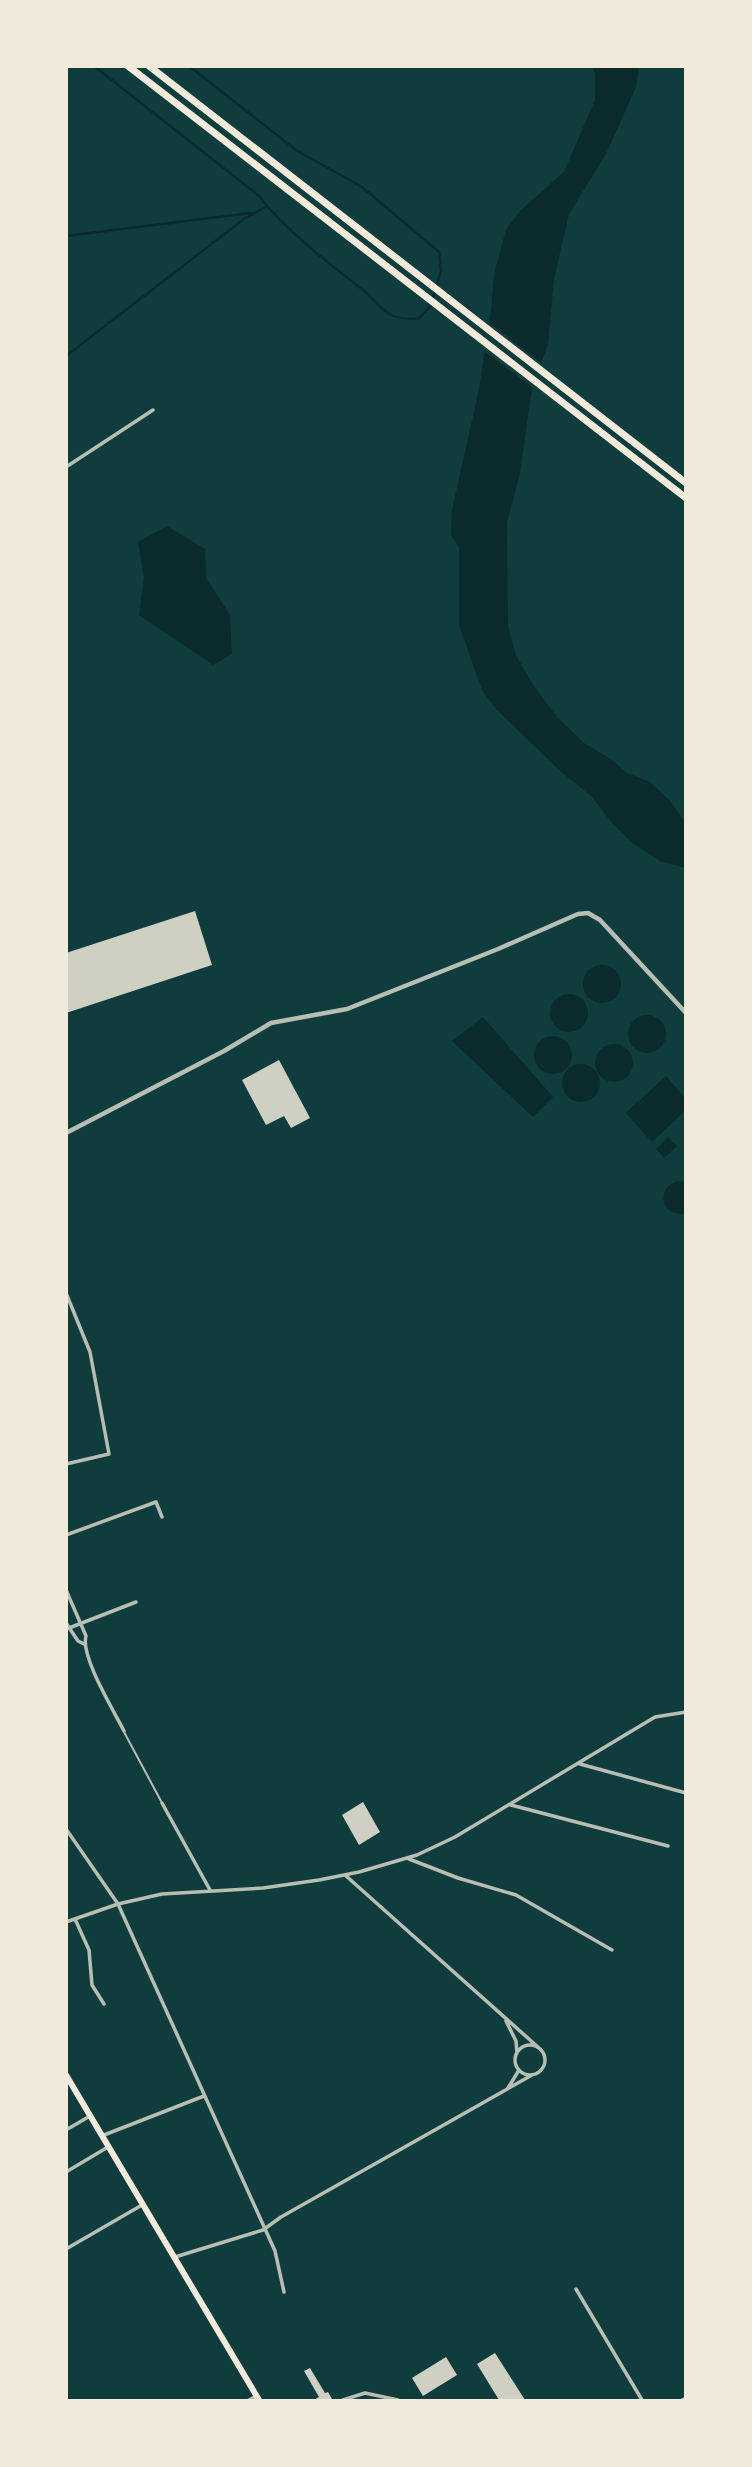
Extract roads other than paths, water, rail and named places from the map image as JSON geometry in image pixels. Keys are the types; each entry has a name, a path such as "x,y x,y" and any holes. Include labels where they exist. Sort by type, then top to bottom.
{"highway":[{"path":"128,66 685,498"},
{"path":"149,66 685,483"}],"main road":[{"path":"66,2075 258,2398"}],"street":[{"path":"66,467 152,410"},
{"path":"66,1133 224,1051 271,1023 347,1009 578,914 594,915 685,1013"},
{"path":"66,1293 90,1352 109,1454 69,1464"},
{"path":"66,1535 156,1502 162,1517"},
{"path":"66,1590 86,1636 84,1644 124,1731"},
{"path":"84,1644 78,1642 68,1625 136,1602"},
{"path":"66,1922 118,1904 172,1892 263,1888 345,1875 407,1859 442,1844 655,1717 685,1712"},
{"path":"578,1763 685,1793"},
{"path":"162,1803 210,1890"},
{"path":"510,1805 668,1846"},
{"path":"66,1829 118,1904 278,2262 285,2292"},
{"path":"407,1859 448,1875 516,1895 612,1950"},
{"path":"173,2258 263,2230 281,2217 537,2073 544,2066 544,2056 539,2048 345,1875"},
{"path":"75,1919 89,1950 92,1985 104,2004"},
{"path":"505,2019 517,2045 516,2063 519,2070 532,2075"},
{"path":"517,2055 526,2046 539,2048"},
{"path":"507,2090 519,2070"},
{"path":"102,2136 204,2096"},
{"path":"66,2130 90,2116"},
{"path":"66,2172 108,2147"},
{"path":"66,2249 142,2205"},
{"path":"576,2289 642,2400"},
{"path":"343,2400 365,2393 398,2400"},
{"path":"249,2400 258,2398"}],"lane":[{"path":"124,1731 162,1803"}],"water":[{"path":"593,67 639,67 636,87 606,154 569,214 554,279 548,344 532,388 520,474 507,522 508,627 516,655 533,685 557,717 584,743 627,773 650,782 670,801 685,822 685,868 660,861 632,843 592,797 558,769 496,709 482,690 459,625 459,547 451,535 452,510 479,389 494,274 506,230 520,211 564,172 595,100"},
{"path":"167,526 205,549 206,578 230,615 232,654 213,665 139,615 144,578 138,542"},
{"path":"602,965 615,971 621,984 615,997 602,1003 589,997 583,984 589,971"},
{"path":"569,994 582,1000 588,1013 582,1026 569,1032 556,1026 550,1013 556,1000"},
{"path":"647,1015 660,1021 666,1034 660,1047 647,1053 634,1047 628,1034 634,1021"},
{"path":"483,1017 553,1097 533,1117 452,1041"},
{"path":"553,1036 566,1042 572,1055 566,1068 553,1074 540,1068 534,1055 540,1042"},
{"path":"614,1044 627,1050 633,1063 627,1076 614,1082 601,1076 595,1063 601,1050"},
{"path":"581,1064 594,1070 600,1083 594,1096 581,1102 568,1096 562,1083 568,1070"},
{"path":"666,1076 685,1098 685,1111 652,1142 626,1113 638,1101 643,1106 639,1101"},
{"path":"668,1137 677,1146 664,1158 656,1149"},
{"path":"678,1181 685,1182 684,1214 670,1211 664,1201 666,1189"}],"waterway":[{"path":"94,66 259,196 267,206"},
{"path":"66,356 244,219 267,206 301,239 391,315 418,319 430,307 441,271 439,252 362,187 296,150 189,66"},
{"path":"66,236 251,213"}]}
